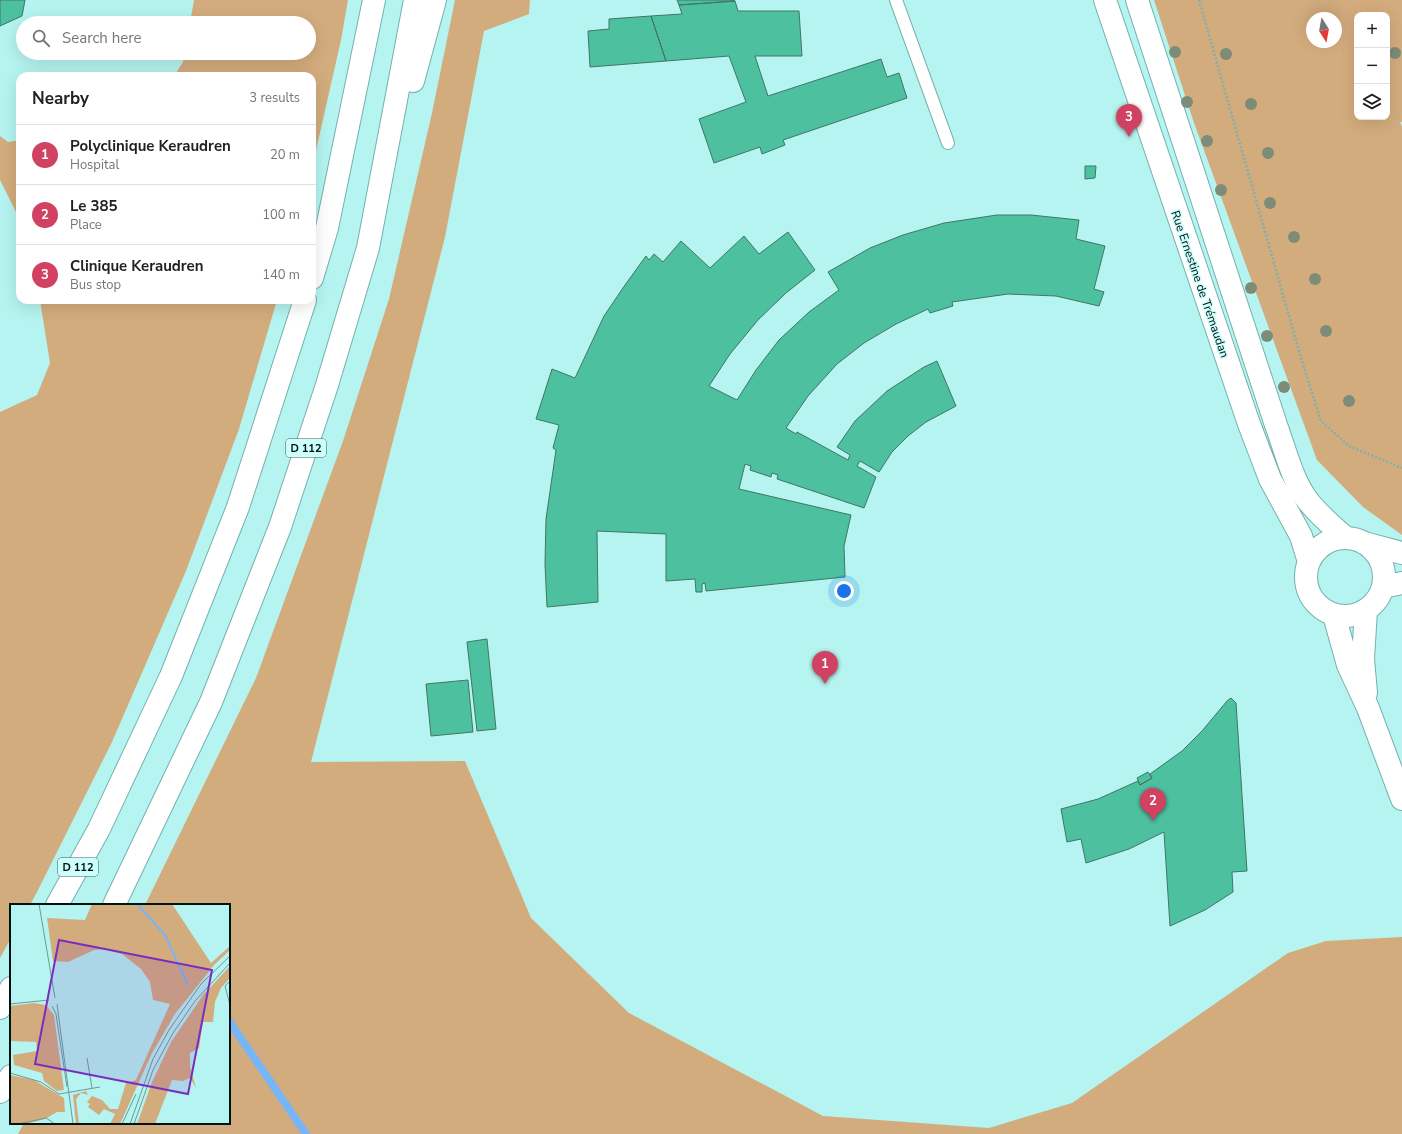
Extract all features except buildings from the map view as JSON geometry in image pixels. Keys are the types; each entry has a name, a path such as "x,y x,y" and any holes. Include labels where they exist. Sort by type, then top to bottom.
{"main road":[{"path":"316,265 327,228 374,0"},
{"name":"D 112","path":"114,904 211,702 277,535 327,385 368,248 415,0"},
{"path":"368,248 435,0"},
{"name":"Rue Ernestine de Trémaudan","path":"1105,0 1249,424 1270,479 1301,536 1309,562"},
{"path":"1137,0 1273,417 1297,480 1308,500 1324,518 1355,541 1377,555 1392,585 1366,610 1351,616 1334,615 1317,605 1310,596 1306,573 1309,562 1318,550 1331,541 1355,541 1402,553"},
{"name":"D 112","path":"58,904 99,829 171,676 238,507 304,304"},
{"path":"1366,610 1363,659 1368,708"},
{"path":"1334,615 1348,664 1368,708 1402,799"},
{"path":"0,1008 10,990"},
{"path":"0,1092 10,1077"}],"lane":[{"path":"896,0 948,143"}],"path":[{"path":"1198,0 1301,358 1321,421 1348,446 1402,468"}],"shaded area":[{"path":"194,0 348,0 341,40 316,150 316,72 177,72 183,60 316,60 316,16 191,16"},
{"path":"455,0 530,0 529,14 484,31 445,237 311,762 465,761 531,918 629,1013 823,1116 989,1128 1072,1103 1288,953 1326,941 1402,937 1402,1134 18,1134 23,1124 230,1124 230,904 145,904 256,678 343,441 389,299 432,113"},
{"path":"1154,0 1402,0 1402,122 1400,122 1402,127 1402,535 1363,507 1317,460 1193,120"},
{"path":"0,136 8,142 16,141 16,212 0,180"},
{"path":"41,304 276,304 239,429 186,571 112,742 38,890 31,904 10,904 10,940 0,958 0,412 37,395 50,363"}],"waterway":[{"path":"230,1022 306,1134"}],"place":[{"name":"Clinique Keraudren","path":"1129,137"},
{"name":"Polyclinique Keraudren","path":"825,684"},
{"name":"Le 385","path":"1153,821"}]}
